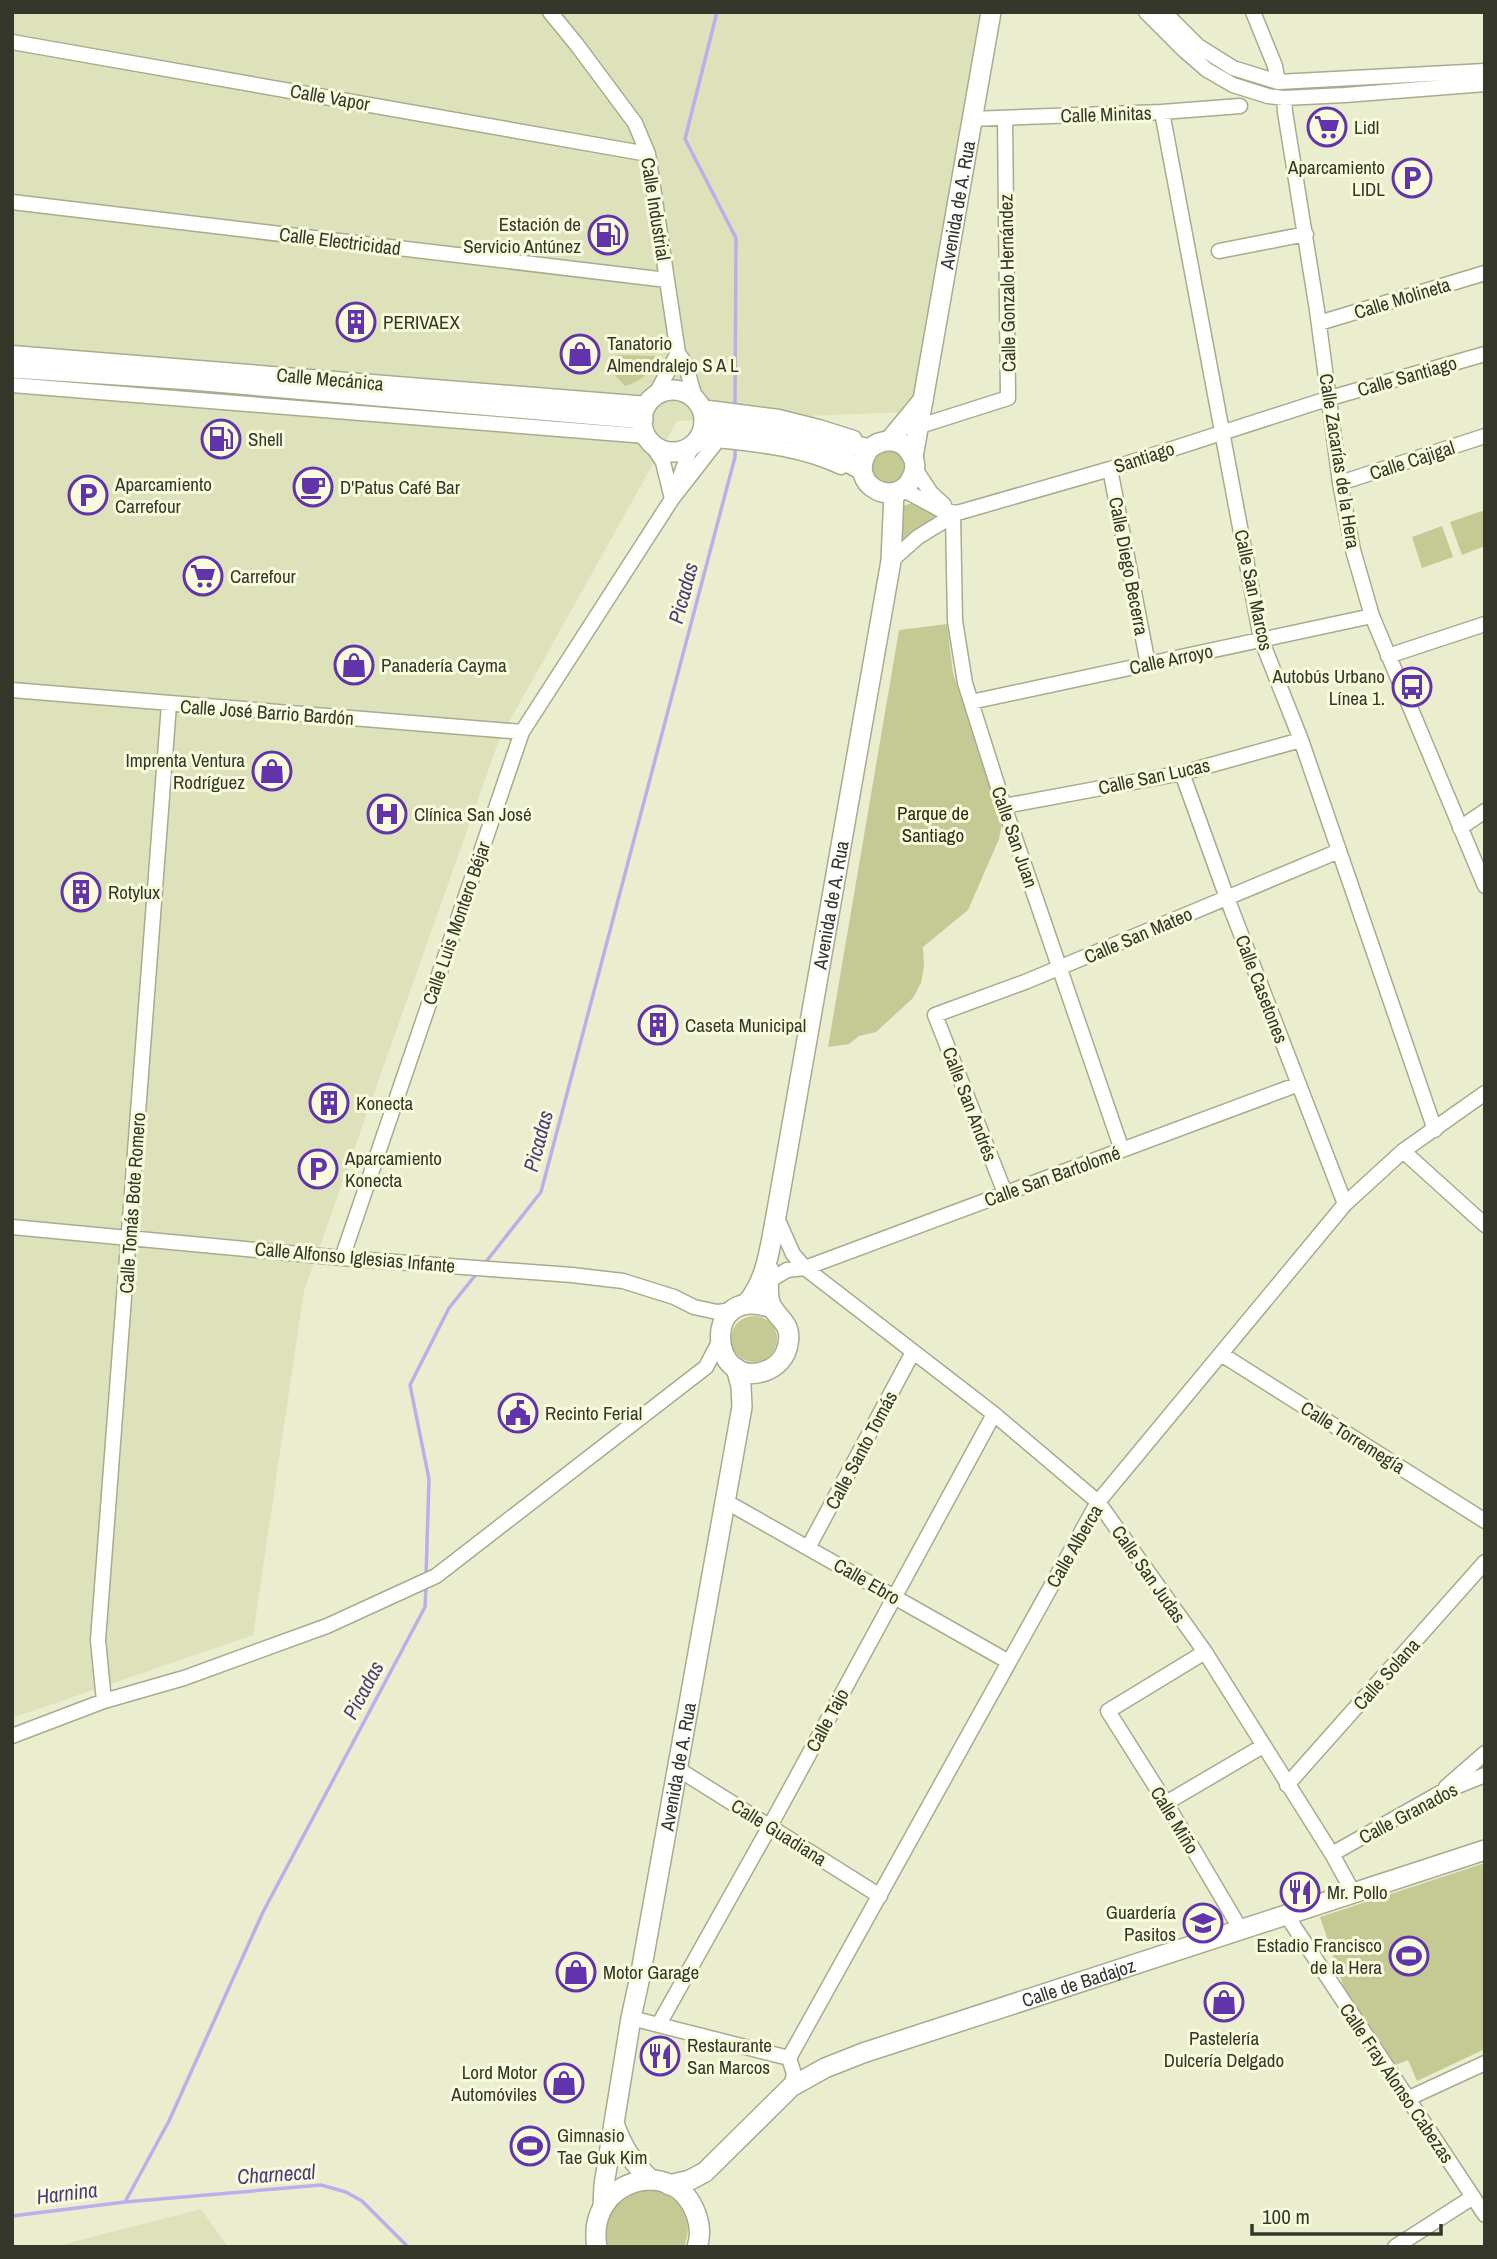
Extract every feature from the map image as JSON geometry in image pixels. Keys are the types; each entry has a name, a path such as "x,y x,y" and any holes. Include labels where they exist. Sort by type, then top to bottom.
{"street":[{"name":"Calle Industrial","path":"550,12 635,123 648,154 678,353 718,426"},
{"name":"Avenida de A. Rua","path":"914,463 990,12"},
{"path":"1146,12 1208,70 1233,85 1268,96 1284,98 1485,84"},
{"path":"1164,12 1198,46 1233,68 1278,82 1485,71"},
{"path":"1253,12 1275,66 1278,82"},
{"name":"Calle Vapor","path":"12,42 648,154"},
{"name":"Calle Zacarías de la Hera","path":"1284,98 1330,398 1340,483 1353,550 1372,616 1485,886"},
{"name":"Calle Minitas","path":"971,119 1162,112 1240,106"},
{"name":"Calle San Marcos","path":"1162,112 1261,639 1301,740 1435,1130"},
{"name":"Calle Gonzalo Hernández","path":"920,426 1008,398 1005,118"},
{"name":"Calle Electricidad","path":"12,202 667,280"},
{"path":"1219,251 1306,234"},
{"name":"Calle Molineta","path":"1319,323 1485,273"},
{"name":"Calle Mecánica","path":"12,353 648,420"},
{"path":"672,499 663,462 648,420 678,353"},
{"name":"Calle Santiago","path":"1330,398 1485,354"},
{"path":"12,368 192,380 648,420"},
{"name":"Calle Mecánica","path":"12,386 648,420"},
{"path":"648,420 661,393 680,391 718,426 826,460 865,478"},
{"name":"Santiago","path":"891,561 918,537 955,514 1110,469 1330,398"},
{"path":"865,478 862,462 924,399"},
{"path":"648,420 663,450 670,452 685,450 718,426 806,423 878,444"},
{"path":"718,426 788,433 828,444 841,442 904,445 942,504 955,514"},
{"name":"Calle Luis Montero Béjar","path":"672,499 718,426"},
{"name":"Calle Luis Montero Béjar","path":"342,1258 522,732 718,426"},
{"name":"Calle Cajigal","path":"1340,483 1485,436"},
{"path":"828,444 834,455 885,493 898,491 955,514"},
{"path":"898,491 913,477 914,463"},
{"name":"Calle Diego Becerra","path":"1110,469 1148,664"},
{"name":"Avenida de A. Rua","path":"865,478 881,517 891,561"},
{"name":"Avenida de A. Rua","path":"740,1307 756,1293 776,1216 891,561 898,491"},
{"name":"Calle San Juan","path":"955,514 955,621 965,683 1004,807 1122,1150"},
{"name":"Calle Arroyo","path":"971,702 1372,616"},
{"path":"1388,656 1479,626 1484,640"},
{"name":"Calle José Barrio Bardón","path":"12,690 522,732"},
{"name":"Calle Tomás Bote Romero","path":"104,1701 98,1640 169,704"},
{"name":"Calle San Lucas","path":"1004,807 1182,773 1301,740"},
{"name":"Calle Casetones","path":"1182,773 1227,898 1345,1204"},
{"path":"1460,828 1485,811"},
{"name":"Calle San Mateo","path":"936,1015 1059,968 1339,851"},
{"name":"Calle San Andrés","path":"936,1015 1005,1193"},
{"name":"Calle San Bartolomé","path":"805,1268 1299,1084"},
{"name":"Calle Alberca","path":"789,2058 1098,1502 1345,1204 1403,1151 1485,1093"},
{"path":"1403,1151 1485,1225"},
{"name":"Calle San Judas","path":"776,1216 793,1254 805,1268 994,1414 1098,1502 1205,1652 1332,1854 1354,1894"},
{"name":"Calle Alfonso Iglesias Infante","path":"12,1227 342,1258 512,1269 623,1281 674,1297 694,1307 717,1312 740,1307"},
{"name":"Avenida de A. Rua","path":"769,1250 769,1298 772,1308"},
{"path":"769,1250 793,1254"},
{"path":"769,1281 787,1270 805,1268"},
{"path":"12,1736 104,1701 184,1678 327,1626 436,1576 706,1367 724,1320 740,1307 760,1304 772,1308 782,1317 788,1330 789,1344 775,1367 748,1373 733,1366 722,1353 719,1336"},
{"name":"Calle Alfonso Iglesias Infante","path":"694,1307 719,1336"},
{"name":"Calle Santo Tomás","path":"808,1548 913,1352"},
{"name":"Calle Torremegía","path":"1222,1354 1485,1521"},
{"name":"Avenida de A. Rua","path":"597,2247 597,2221 603,2206 604,2185 631,2018 742,1407 741,1386 733,1366"},
{"path":"706,1367 733,1366"},
{"name":"Avenida de A. Rua","path":"742,1407 751,1387 762,1372"},
{"name":"Calle Tajo","path":"659,2024 994,1414"},
{"name":"Calle Ebro","path":"725,1501 1009,1662"},
{"name":"Calle Solana","path":"1287,1785 1485,1562"},
{"name":"Calle Miño","path":"1205,1652 1108,1711 1241,1930"},
{"path":"1166,1803 1263,1746"},
{"path":"1440,1793 1485,1753"},
{"name":"Calle Guadiana","path":"678,1769 880,1896"},
{"name":"Calle Granados","path":"1332,1854 1440,1793 1485,1775"},
{"name":"Calle de Badajoz","path":"603,2206 616,2191 632,2182 691,2180 705,2172 791,2087 825,2068 863,2053 1485,1850"},
{"name":"Calle Fray Alonso Cabezas","path":"1287,1916 1485,2215"},
{"path":"631,2018 789,2058 794,2074 791,2087"},
{"path":"1407,2099 1485,2063"},
{"path":"615,2125 623,2148 637,2167 682,2193 694,2207 699,2224 697,2247"},
{"name":"Calle de Badajoz","path":"694,2207 705,2172"},
{"path":"1395,2247 1472,2197"}],"shaded area":[{"path":"12,12 980,12 911,412 677,421 499,740 304,1291 253,1635 12,1718"},
{"path":"201,2209 228,2247 53,2247"}],"green space":[{"path":"617,355 658,356 645,375 625,386 611,371"},
{"path":"889,450 901,455 906,467 901,479 889,484 877,479 872,467 877,455"},
{"path":"915,502 937,518 901,544 903,506"},
{"path":"1485,510 1485,546 1462,555 1450,522"},
{"path":"1442,526 1453,557 1422,568 1412,537"},
{"name":"Parque de Santiago","path":"947,624 953,673 1002,823 999,839 968,910 923,947 921,983 913,998 876,1032 859,1036 849,1044 828,1047 899,630"},
{"path":"754,1316 771,1322 777,1339 771,1356 754,1362 737,1356 731,1339 737,1322"},
{"name":"Estadio Francisco de la Hera","path":"1485,1863 1485,2049 1417,2081 1408,2060 1393,2066 1346,1994 1320,1917"},
{"path":"649,2188 669,2196 682,2208 688,2226 684,2247 608,2247 606,2226 621,2196"}],"waterway":[{"name":"Picadas","path":"717,12 685,139 736,238 735,408"},
{"name":"Picadas","path":"485,1263 541,1192 735,457 735,447"},
{"name":"Picadas","path":"426,1576 429,1479 410,1385 449,1308 478,1272"},
{"name":"Picadas","path":"125,2202 169,2121 263,1912 425,1607 426,1587"},
{"name":"Charnecal","path":"12,2216 125,2202 321,2185 346,2192 362,2201 408,2247"}],"place":[{"name":"Lidl","path":"1327,127"},
{"name":"Aparcamiento LIDL","path":"1412,178"},
{"name":"Estación de Servicio Antúnez","path":"608,235"},
{"name":"PERIVAEX","path":"356,322"},
{"name":"Tanatorio Almendralejo S A L","path":"580,354"},
{"name":"Shell","path":"221,439"},
{"name":"D'Patus Café Bar","path":"313,487"},
{"name":"Aparcamiento Carrefour","path":"88,495"},
{"name":"Carrefour","path":"203,576"},
{"name":"Panadería Cayma","path":"354,665"},
{"name":"Autobús Urbano Línea 1.","path":"1412,687"},
{"name":"Imprenta Ventura Rodríguez","path":"272,771"},
{"name":"Clínica San José","path":"387,814"},
{"name":"Rotylux","path":"81,892"},
{"name":"Caseta Municipal","path":"658,1025"},
{"name":"Konecta","path":"329,1103"},
{"name":"Aparcamiento Konecta","path":"318,1169"},
{"name":"Recinto Ferial","path":"518,1413"},
{"name":"Mr. Pollo","path":"1300,1892"},
{"name":"Guardería Pasitos","path":"1203,1923"},
{"name":"Estadio Francisco de la Hera","path":"1409,1956"},
{"name":"Motor Garage","path":"576,1972"},
{"name":"Pastelería Dulcería Delgado","path":"1224,2002"},
{"name":"Restaurante San Marcos","path":"660,2056"},
{"name":"Lord Motor Automóviles","path":"564,2083"},
{"name":"Gimnasio Tae Guk Kim","path":"530,2146"}],"water label":[{"name":"Harnina","path":"67,2193"}]}
